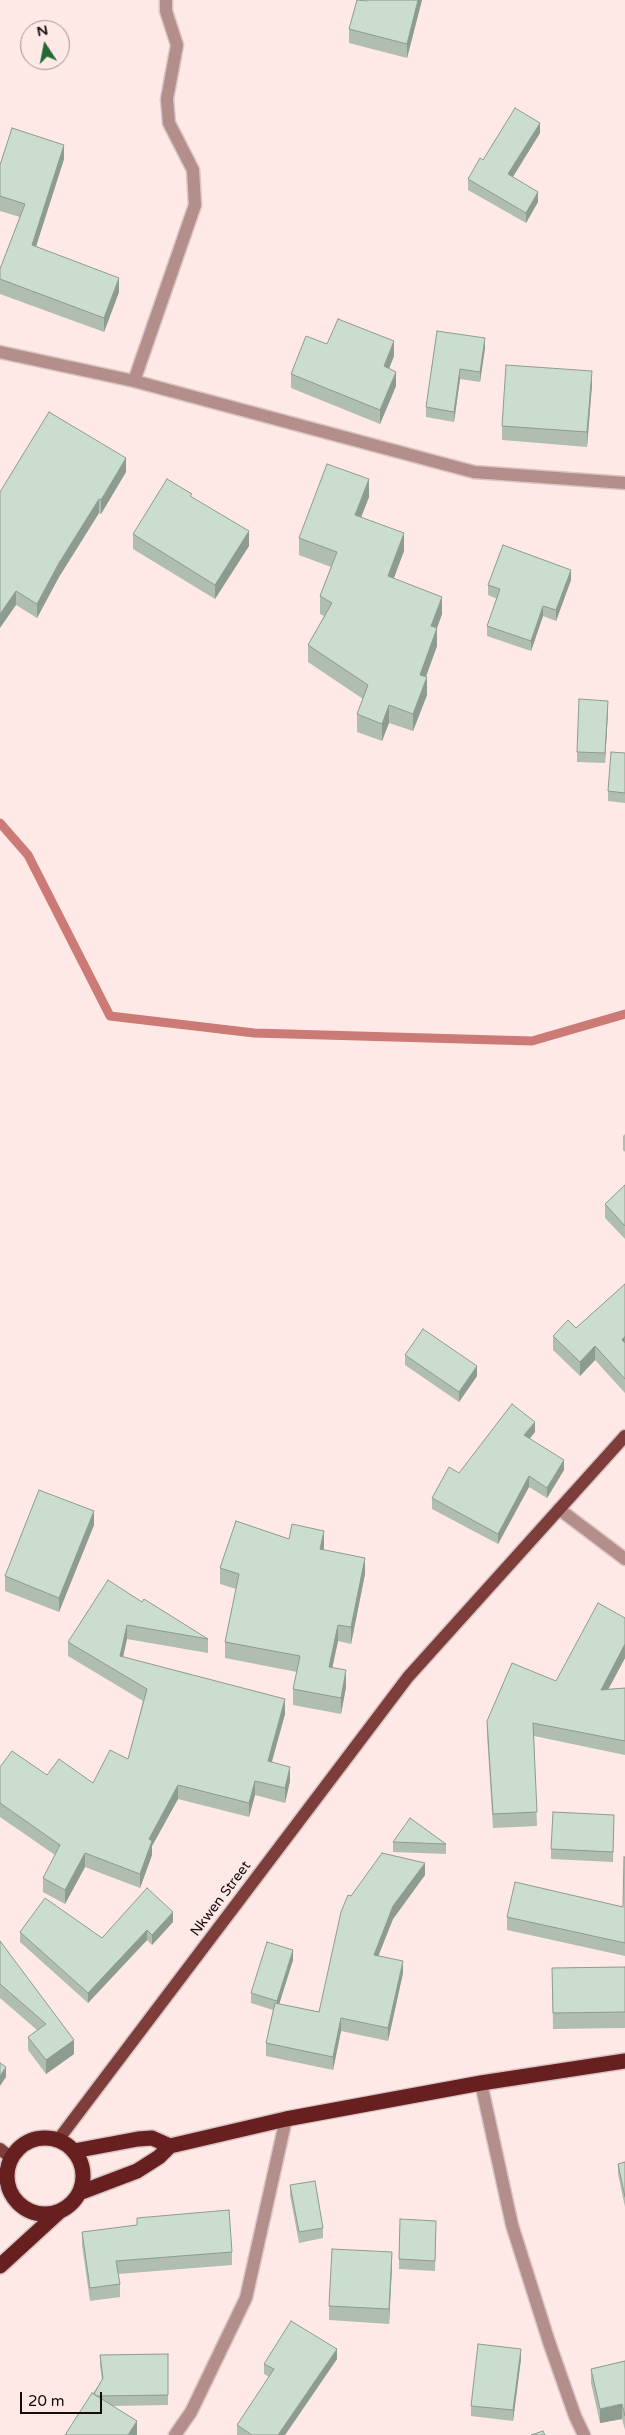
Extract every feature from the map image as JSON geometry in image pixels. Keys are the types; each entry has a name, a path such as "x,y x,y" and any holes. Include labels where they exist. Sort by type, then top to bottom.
{"highway":[{"path":"80,2193 137,2171 170,2146 286,2119 481,2083 625,2061"},
{"path":"0,2266 60,2211 71,2204 80,2193 83,2178 82,2164 74,2151 58,2140 36,2138 17,2150 6,2154 7,2180 15,2199 26,2209 48,2214 60,2211"},
{"path":"74,2151 152,2138 170,2146"},
{"path":"0,2195 7,2180"}],"main road":[{"name":"Nkwen Street","path":"58,2140 408,1677 625,1436"}],"street":[{"path":"134,381 195,205 193,170 169,123 167,100 177,45 166,12 166,0"},
{"path":"0,352 134,381 474,472 625,483"},
{"path":"559,1509 625,1559"},
{"path":"481,2083 512,2225 571,2406 584,2435"},
{"path":"175,2435 191,2412 246,2298 286,2119"}],"building":[{"path":"357,0 418,0 407,44 349,29"},
{"path":"515,108 540,123 508,174 538,192 526,213 468,179 480,158 483,160"},
{"path":"12,128 64,145 32,245 119,278 104,318 0,279 0,269 25,204 0,196 0,165"},
{"path":"338,319 394,341 384,366 396,372 380,410 291,374 306,336 327,344"},
{"path":"437,331 485,338 480,372 460,369 454,412 426,407"},
{"path":"506,365 592,371 587,432 502,426"},
{"path":"49,412 126,458 101,500 99,499 59,563 37,604 16,591 0,614 0,492"},
{"path":"327,464 369,479 355,515 404,533 388,576 442,597 431,626 437,628 420,675 427,677 413,714 389,705 382,724 357,714 368,685 308,645 332,603 320,596 337,552 299,538"},
{"path":"167,479 192,494 190,496 249,531 215,585 133,534"},
{"path":"503,545 571,570 556,610 543,606 531,641 487,626 500,589 488,585"},
{"path":"579,699 608,701 605,753 577,752"},
{"path":"611,752 625,753 625,793 608,791"},
{"path":"625,1185 625,1226 605,1204"},
{"path":"625,1284 625,1336 622,1340 625,1343 625,1379 595,1346 580,1362 553,1336 568,1320 576,1328"},
{"path":"423,1329 477,1366 459,1392 405,1355"},
{"path":"512,1404 535,1422 524,1435 564,1460 547,1488 529,1476 498,1534 432,1498 449,1467 459,1473"},
{"path":"39,1490 94,1511 59,1598 5,1576"},
{"path":"236,1521 289,1539 292,1524 324,1531 320,1549 365,1558 351,1627 338,1625 329,1667 346,1670 341,1698 293,1689 300,1656 225,1642 239,1574 220,1568"},
{"path":"108,1580 142,1602 144,1599 208,1639 127,1625 120,1656 285,1699 268,1761 290,1767 285,1788 255,1781 249,1803 178,1785 149,1839 152,1841 140,1874 85,1853 65,1890 43,1878 60,1845 0,1803 0,1767 12,1751 47,1775 59,1759 93,1783 110,1750 128,1759 147,1689 68,1642"},
{"path":"598,1603 625,1618 625,1644 601,1690 625,1688 625,1741 533,1723 537,1812 493,1814 487,1721 512,1663 556,1681"},
{"path":"553,1812 614,1815 613,1852 551,1849"},
{"path":"410,1818 446,1844 393,1842"},
{"path":"382,1853 425,1863 393,1906 374,1955 403,1961 388,2028 341,2018 333,2057 266,2043 275,2003 319,2012 341,1912 348,1895 351,1896"},
{"path":"624,1857 625,1943 507,1917 515,1882 623,1907"},
{"path":"147,1888 173,1912 152,1935 147,1930 88,1993 20,1932 45,1898 102,1938"},
{"path":"0,1941 74,2040 46,2060 28,2037 46,2024 0,1984"},
{"path":"267,1942 293,1950 277,2001 251,1993"},
{"path":"625,1967 625,2012 553,2013 552,1968"},
{"path":"0,2063 6,2067 0,2076"},
{"path":"625,2162 625,2197 618,2164"},
{"path":"315,2181 323,2228 299,2232 290,2185"},
{"path":"229,2210 232,2252 116,2261 120,2284 90,2288 82,2232 137,2225 137,2218"},
{"path":"400,2219 436,2221 435,2261 399,2259"},
{"path":"332,2249 392,2252 389,2309 329,2306"},
{"path":"291,2321 337,2349 278,2435 252,2435 237,2425 274,2369 264,2364"},
{"path":"478,2344 521,2349 513,2410 471,2406"},
{"path":"168,2354 168,2395 97,2396 94,2394 103,2378 100,2355"},
{"path":"625,2361 625,2416 622,2404 600,2409 591,2369"},
{"path":"92,2393 137,2421 128,2435 65,2435"},
{"path":"543,2431 545,2435 531,2435"}],"waterway":[{"path":"0,823 28,855 110,1016 254,1033 532,1041 625,1014"}]}
